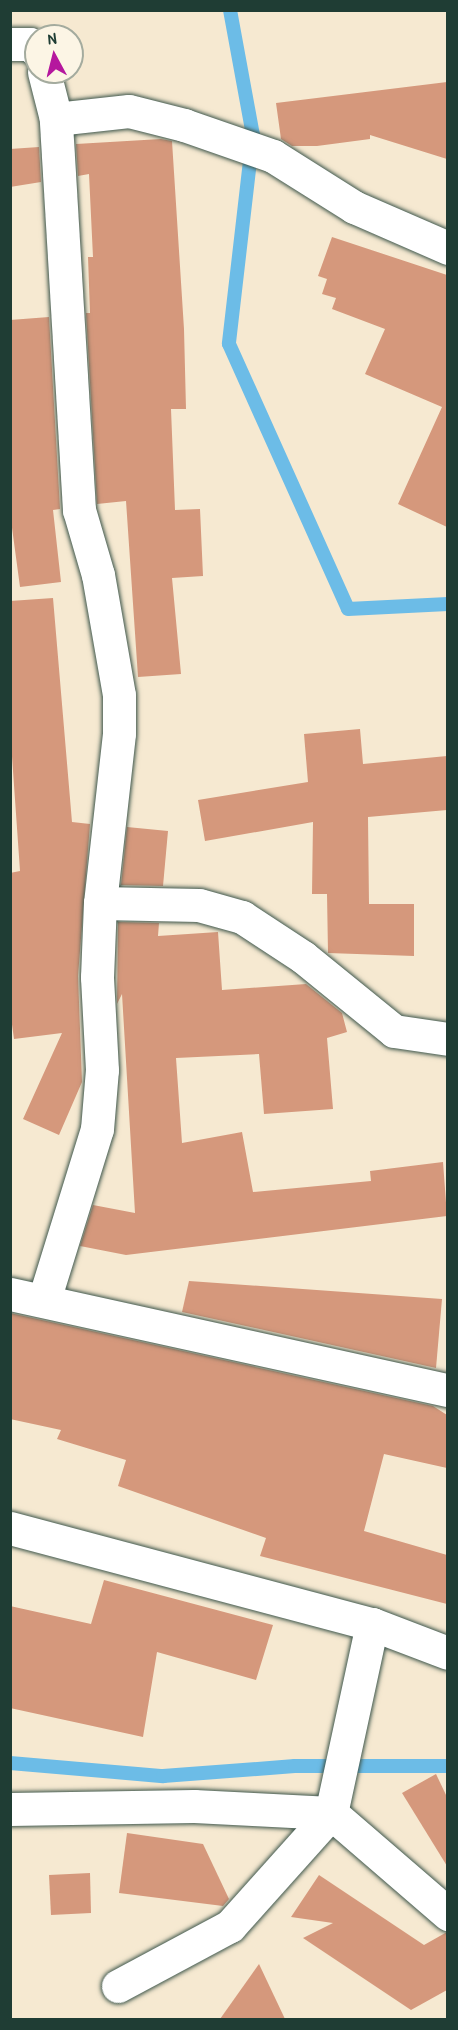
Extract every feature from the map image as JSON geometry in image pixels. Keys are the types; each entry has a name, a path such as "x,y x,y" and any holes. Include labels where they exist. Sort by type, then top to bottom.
{"street":[{"path":"44,1300 97,1129 102,1070 97,977 100,903 119,695 98,575 79,510 57,119 47,84"},
{"path":"57,119 129,111 184,125 273,156 354,207 447,248"},
{"path":"100,903 199,905 242,916 303,957 394,1031 447,1039"},
{"path":"10,1294 447,1390"},
{"path":"10,1528 372,1624 447,1653"},
{"path":"118,1986 230,1926 333,1801 372,1624"},
{"path":"10,1809 333,1801 447,1914"}],"building":[{"path":"447,82 447,159 370,135 370,139 317,146 292,146 281,139 276,103"},
{"path":"161,139 172,141 184,329 186,409 171,409 175,510 200,509 203,576 172,578 181,674 138,677 126,501 97,504 86,313 90,313 88,257 93,257 89,174 78,176 76,144"},
{"path":"39,147 41,182 10,187 10,149"},
{"path":"332,237 447,275 447,527 398,504 442,407 365,374 385,329 332,309 336,298 322,294 327,279 318,276"},
{"path":"49,317 60,509 53,510 61,582 20,587 10,513 10,320"},
{"path":"53,598 72,822 90,824 78,976 82,1082 59,1135 23,1119 62,1033 14,1039 10,1010 10,873 20,871 10,728 10,601"},
{"path":"360,729 363,764 447,756 447,810 368,817 369,904 414,904 414,956 328,953 327,894 312,894 313,822 205,841 198,800 308,782 304,734"},
{"path":"127,827 168,831 163,886 121,885"},
{"path":"118,922 159,923 158,936 218,932 222,990 306,984 342,1013 347,1032 327,1038 333,1109 264,1114 259,1054 176,1058 182,1143 242,1132 253,1192 371,1181 370,1171 443,1162 447,1216 126,1255 80,1246 93,1205 135,1213 122,994 117,1004"},
{"path":"189,1281 442,1299 436,1368 182,1312"},
{"path":"10,1313 433,1406 447,1415 447,1468 384,1454 364,1531 447,1555 447,1604 260,1556 266,1538 118,1486 126,1460 57,1439 61,1430 10,1419"},
{"path":"104,1580 273,1625 256,1680 157,1652 143,1737 10,1708 10,1606 91,1624"},
{"path":"436,1774 447,1797 447,1866 402,1793"},
{"path":"127,1833 203,1844 229,1899 223,1906 119,1893"},
{"path":"90,1873 91,1913 51,1915 49,1875"},
{"path":"319,1875 424,1945 447,1932 447,1990 411,2010 303,1938 333,1923 291,1917"},
{"path":"259,1964 285,2019 220,2019"}],"waterway":[{"path":"230,10 253,135 229,344 348,609 448,604"},
{"path":"10,1763 163,1776 295,1766 448,1766"}]}
